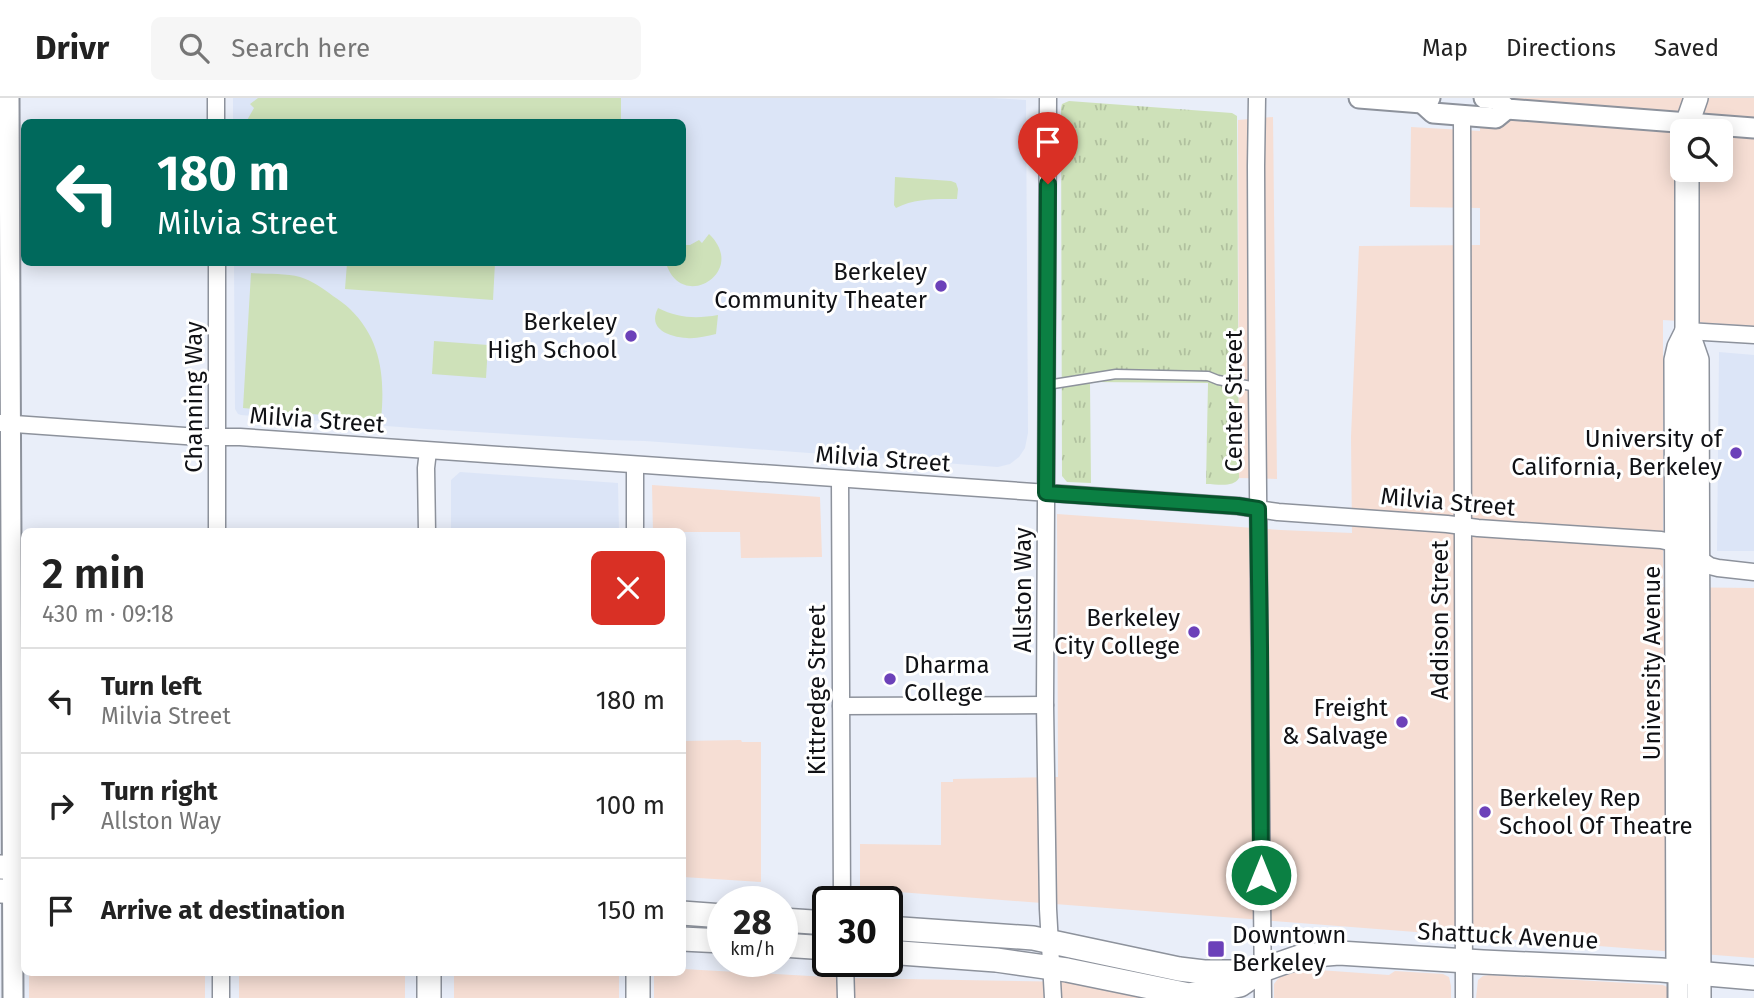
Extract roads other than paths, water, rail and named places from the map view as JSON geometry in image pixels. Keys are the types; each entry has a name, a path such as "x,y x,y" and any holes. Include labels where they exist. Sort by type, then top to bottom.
{"main road":[{"path":"1676,98 1684,119"},
{"path":"1689,119 1696,98"},
{"name":"University Avenue","path":"1687,182 1687,331 1697,360 1698,558 1688,973"},
{"name":"University Avenue","path":"1687,331 1676,360 1678,544 1688,973 1699,998"},
{"path":"686,913 707,915"},
{"name":"Shattuck Avenue","path":"903,929 1008,935 1204,972 1262,970 1302,956 1339,953 1754,978"},
{"path":"686,939 707,940"},
{"name":"Shattuck Avenue","path":"903,953 996,960 1067,970 1191,997 1240,985 1262,970"},
{"path":"429,976 429,998"},
{"path":"638,976 638,998"}],"street":[{"path":"9,98 5,423 13,998"},
{"path":"216,98 216,119"},
{"name":"Allston Way","path":"1048,98 1045,705 1048,909 1053,998"},
{"name":"Center Street","path":"1257,98 1263,998"},
{"path":"1359,98 1426,100 1433,113 1462,116 1496,118 1507,109"},
{"path":"1485,98 1497,99 1507,109 1670,125"},
{"name":"Addison Street","path":"1462,116 1464,998"},
{"path":"1733,128 1754,128"},
{"name":"Channing Way","path":"217,266 217,528"},
{"path":"1687,331 1754,335"},
{"name":"Milvia Street","path":"5,423 1238,506 1278,512 1463,527 1661,540 1678,544 1710,566 1754,572"},
{"path":"427,528 428,451"},
{"path":"635,465 635,528"},
{"name":"Kittredge Street","path":"840,479 842,886"},
{"path":"841,706 1045,705"},
{"name":"University Avenue","path":"1678,998 1688,973"},
{"path":"221,976 221,998"},
{"path":"845,977 846,998"}],"lane":[{"path":"1047,385 1116,374 1208,376 1257,387"}],"place":[{"name":"Berkeley Community Theater","path":"941,286"},
{"name":"Berkeley High School","path":"631,336"},
{"name":"University of California, Berkeley","path":"1736,453"},
{"name":"Berkeley City College","path":"1194,632"},
{"name":"Dharma College","path":"890,679"},
{"name":"Freight & Salvage","path":"1402,722"},
{"name":"Berkeley Rep School Of Theatre","path":"1485,812"},
{"name":"Downtown Berkeley","path":"1216,949"}]}
